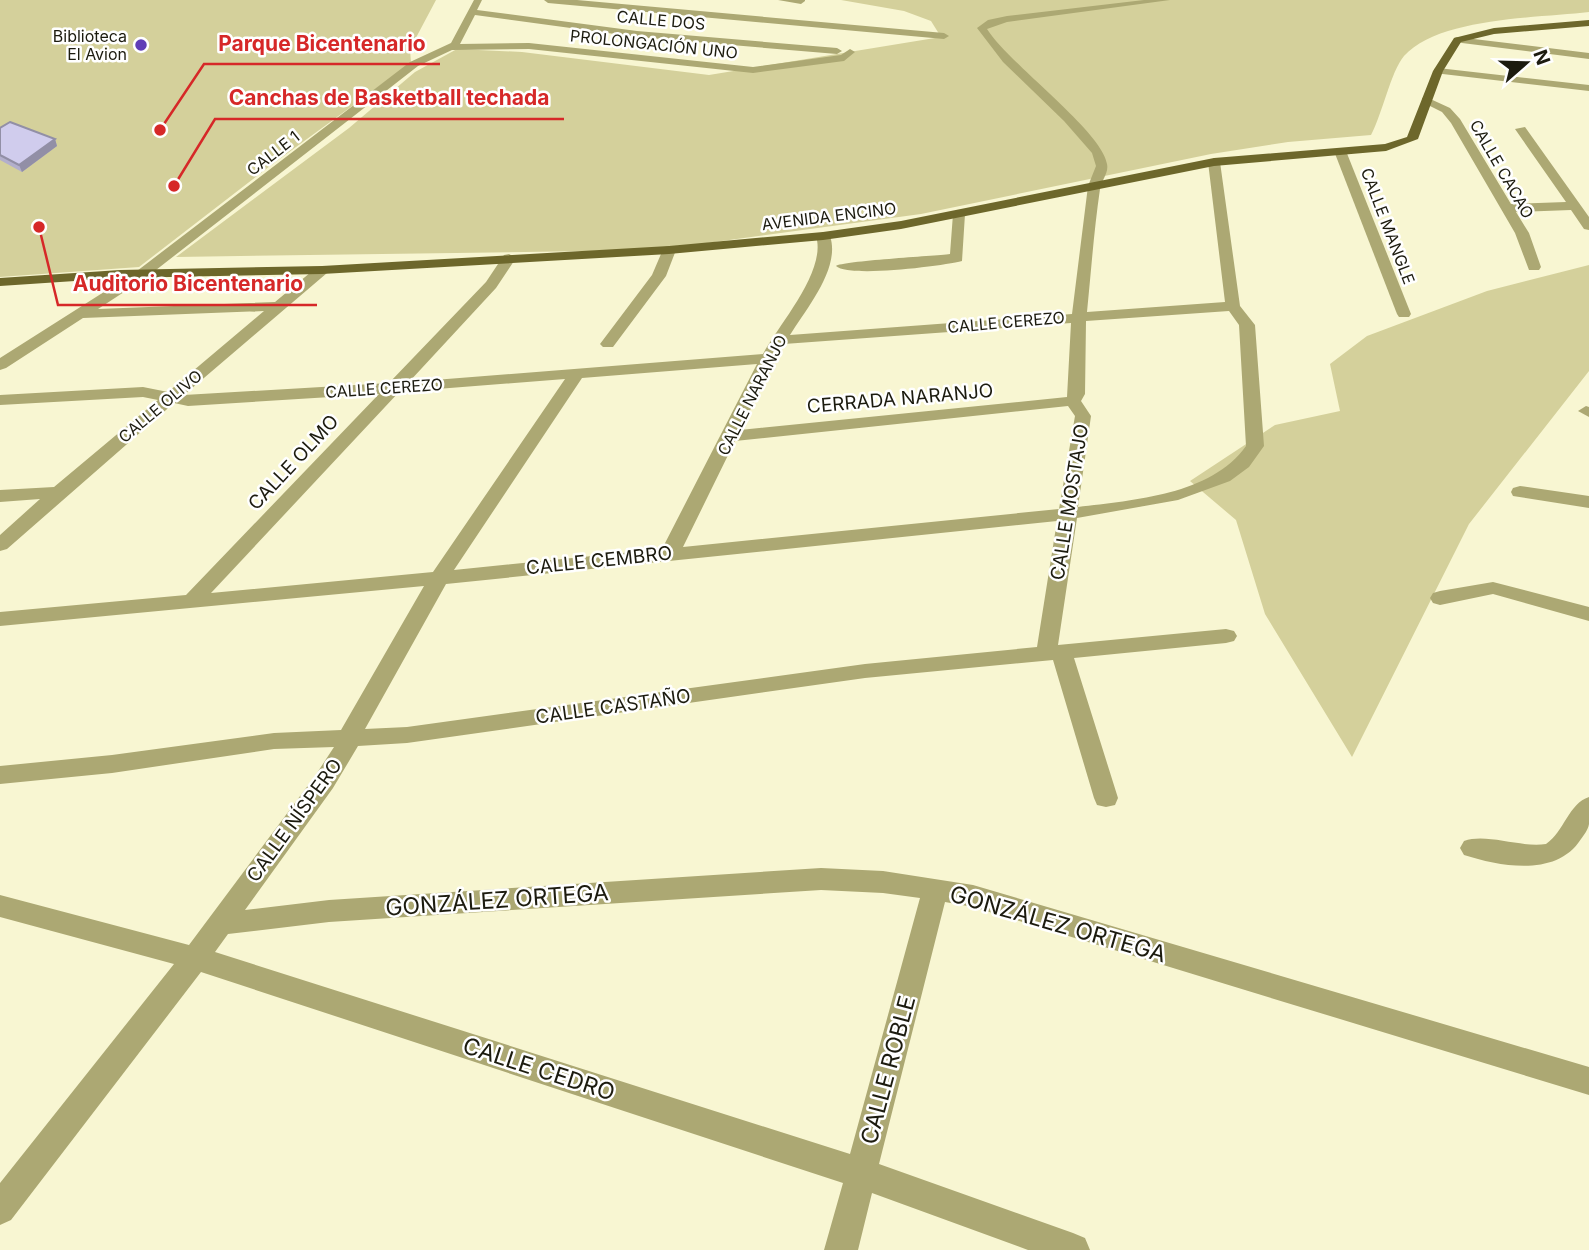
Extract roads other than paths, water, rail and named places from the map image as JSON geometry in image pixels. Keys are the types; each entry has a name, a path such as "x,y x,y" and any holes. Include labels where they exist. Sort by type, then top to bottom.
{"main road":[{"path":"1457,40 1494,31 1589,23"},
{"name":"AVENIDA ENCINO","path":"0,282 142,274 322,270 669,250 823,236 959,215 1214,162 1395,145 1412,139 1438,71 1457,40"}],"street":[{"path":"452,47 478,0"},
{"path":"548,0 643,5 944,36"},
{"path":"782,0 801,1"},
{"path":"1033,14 1092,4 1100,0"},
{"path":"1018,6 1033,14 1166,0"},
{"path":"627,58 637,50 637,34 643,5"},
{"name":"CALLE DOS","path":"471,12 637,34 850,52"},
{"name":"CALLE MOSTAJO","path":"1033,14 991,22 982,29 1004,58 1049,98 1095,148 1102,168 1094,186 1079,316 1077,394 1073,401 1083,416 1067,514 1054,654"},
{"path":"1457,40 1589,56"},
{"name":"PROLONGACIÓN UNO","path":"452,47 529,46 758,70 841,58 848,56 850,52"},
{"name":"CALLE 1","path":"0,365 142,274 418,61 452,47"},
{"path":"1438,71 1589,88"},
{"name":"CALLE CACAO","path":"1426,100 1446,110 1456,121 1522,233 1534,267"},
{"path":"1521,129 1589,226"},
{"name":"CALLE MANGLE","path":"1340,151 1404,314"},
{"path":"1214,162 1233,306"},
{"path":"1507,208 1576,206"},
{"path":"843,266 860,267 957,258 959,215"},
{"name":"CALLE NARANJO","path":"670,552 731,436 768,358 824,259 826,246 823,236"},
{"path":"608,344 659,276 669,250"},
{"name":"CALLE OLMO","path":"192,601 491,285 509,258"},
{"name":"CALLE OLIVO","path":"0,545 322,270"},
{"path":"80,314 281,306"},
{"name":"CALLE CEREZO","path":"779,340 1233,306"},
{"name":"CALLE CEMBRO","path":"0,618 439,578 670,552 1067,514 1170,498 1221,476 1252,453 1255,446 1247,325 1233,306"},
{"name":"CALLE CEREZO","path":"0,400 143,392 188,401 768,358"},
{"name":"CALLE NÍSPERO","path":"0,1209 195,958 324,782 341,757 347,740 439,578 577,373"},
{"name":"CERRADA NARANJO","path":"731,436 1073,401"},
{"path":"0,496 59,492"},
{"path":"1520,492 1589,502"},
{"path":"1440,598 1493,588 1589,614"},
{"name":"CALLE CASTAÑO","path":"0,775 112,764 274,741 347,740 407,735 865,671 1226,636"},
{"path":"1054,654 1106,798"},
{"path":"1473,848 1528,855 1553,853 1560,848 1589,806"},
{"name":"GONZÁLEZ ORTEGA","path":"218,925 329,911 821,879 883,882 974,897 1589,1081"},
{"name":"CALLE ROBLE","path":"841,1250 935,890"},
{"name":"CALLE CEDRO","path":"0,906 195,958 862,1173 1073,1250"}],"place":[{"name":"Biblioteca El Avion","path":"141,45"},
{"name":"Parque Bicentenario","path":"160,130"},
{"name":"Canchas de Basketball techada","path":"174,186"},
{"name":"Auditorio Bicentenario","path":"39,227"}]}
